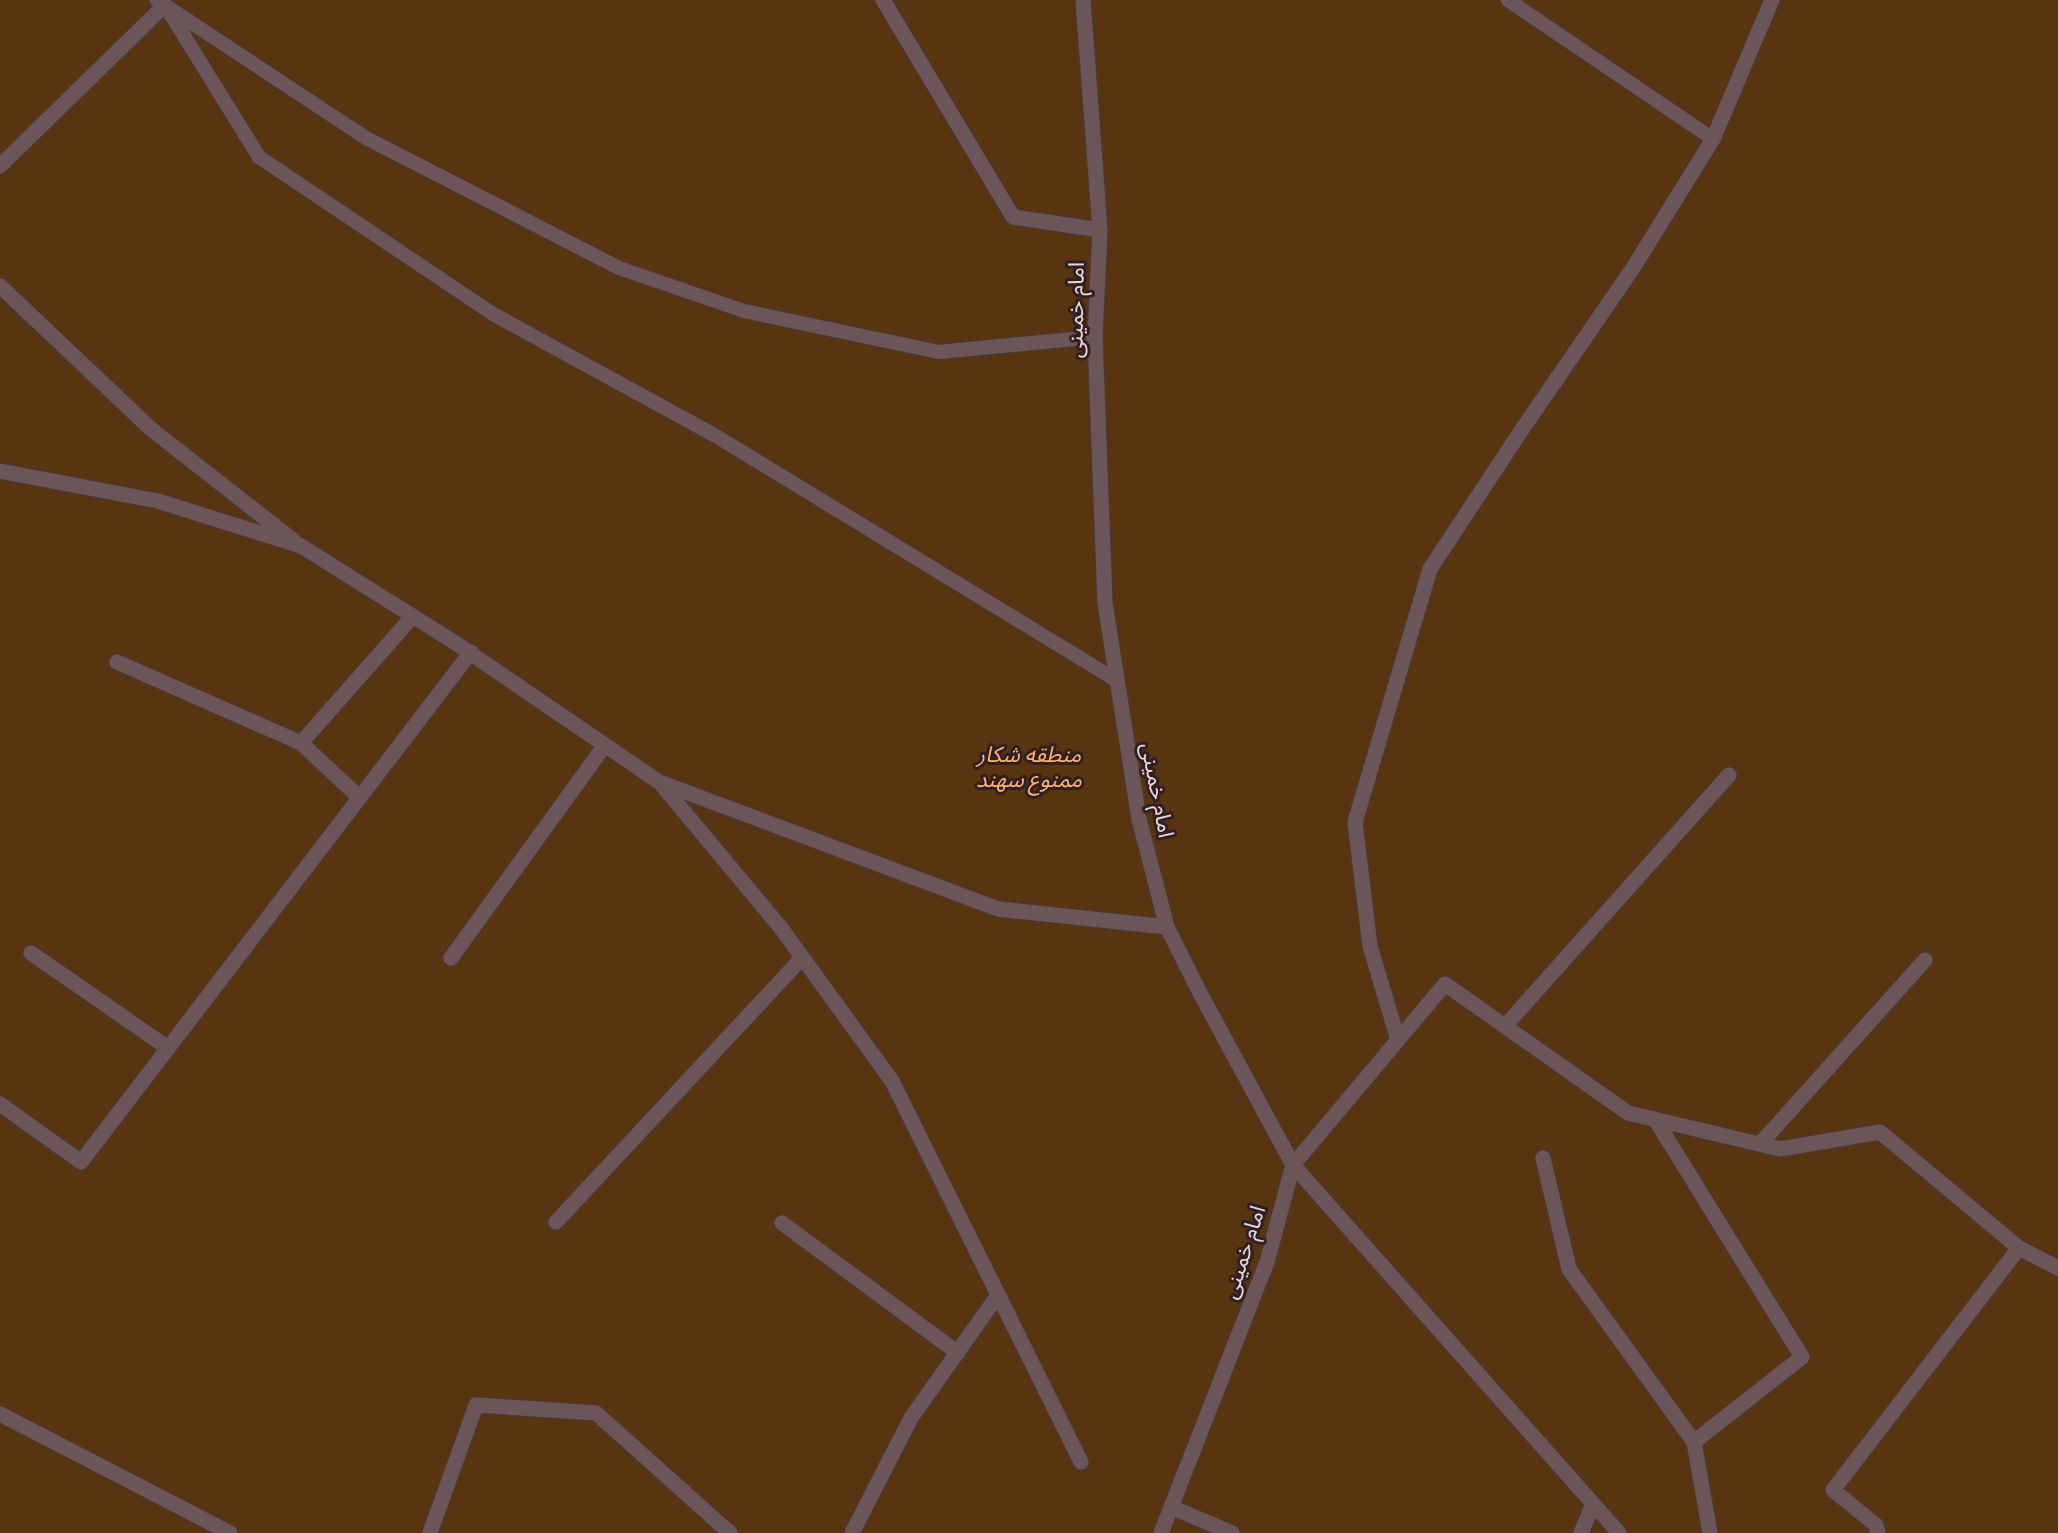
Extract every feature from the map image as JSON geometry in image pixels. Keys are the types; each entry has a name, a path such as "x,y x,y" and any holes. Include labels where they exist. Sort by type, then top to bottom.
{"street":[{"path":"883,0 1013,217 1100,230"},
{"name":"امام خمینی","path":"1083,0 1100,230 1095,337 1105,603 1138,819 1167,927 1293,1165 1266,1262 1161,1533"},
{"path":"1398,1040 1370,946 1355,822 1430,569 1633,268 1713,139 1772,0"},
{"path":"0,166 161,2"},
{"path":"0,286 151,429 301,546 471,652 659,782 998,909 1167,927"},
{"path":"0,471 158,501 301,546"},
{"path":"301,743 413,616"},
{"path":"0,1104 81,1162 471,652"},
{"path":"117,662 301,743 360,798"},
{"path":"451,958 605,745"},
{"path":"1505,1026 1729,775"},
{"path":"659,782 781,928 892,1081 1081,1462"},
{"path":"31,953 168,1048"},
{"path":"556,1222 802,958"},
{"path":"1760,1144 1925,960"},
{"path":"1619,1533 1293,1165 1445,984 1628,1113 1780,1149 1880,1132 2019,1248 2058,1268"},
{"path":"1655,1119 1802,1357 1694,1442"},
{"path":"1543,1158 1569,1269 1694,1442 1710,1533"},
{"path":"782,1223 957,1353"},
{"path":"1878,1533 1876,1525 1833,1490 2019,1248"},
{"path":"852,1533 911,1418 998,1295"},
{"path":"430,1533 476,1405 596,1413 730,1533"},
{"path":"0,1414 230,1533"},
{"path":"1581,1533 1593,1503"},
{"path":"1171,1507 1232,1533"}],"lane":[{"path":"1508,0 1713,139"},
{"path":"161,2 366,138 619,268 744,311 939,352 1095,337"},
{"path":"161,2 259,157 493,314 716,436 1116,680"}],"green space":[{"name":"منطقه شکار ممنوع سهند","path":"0,0 2058,0 2058,1533 0,1533"}]}
